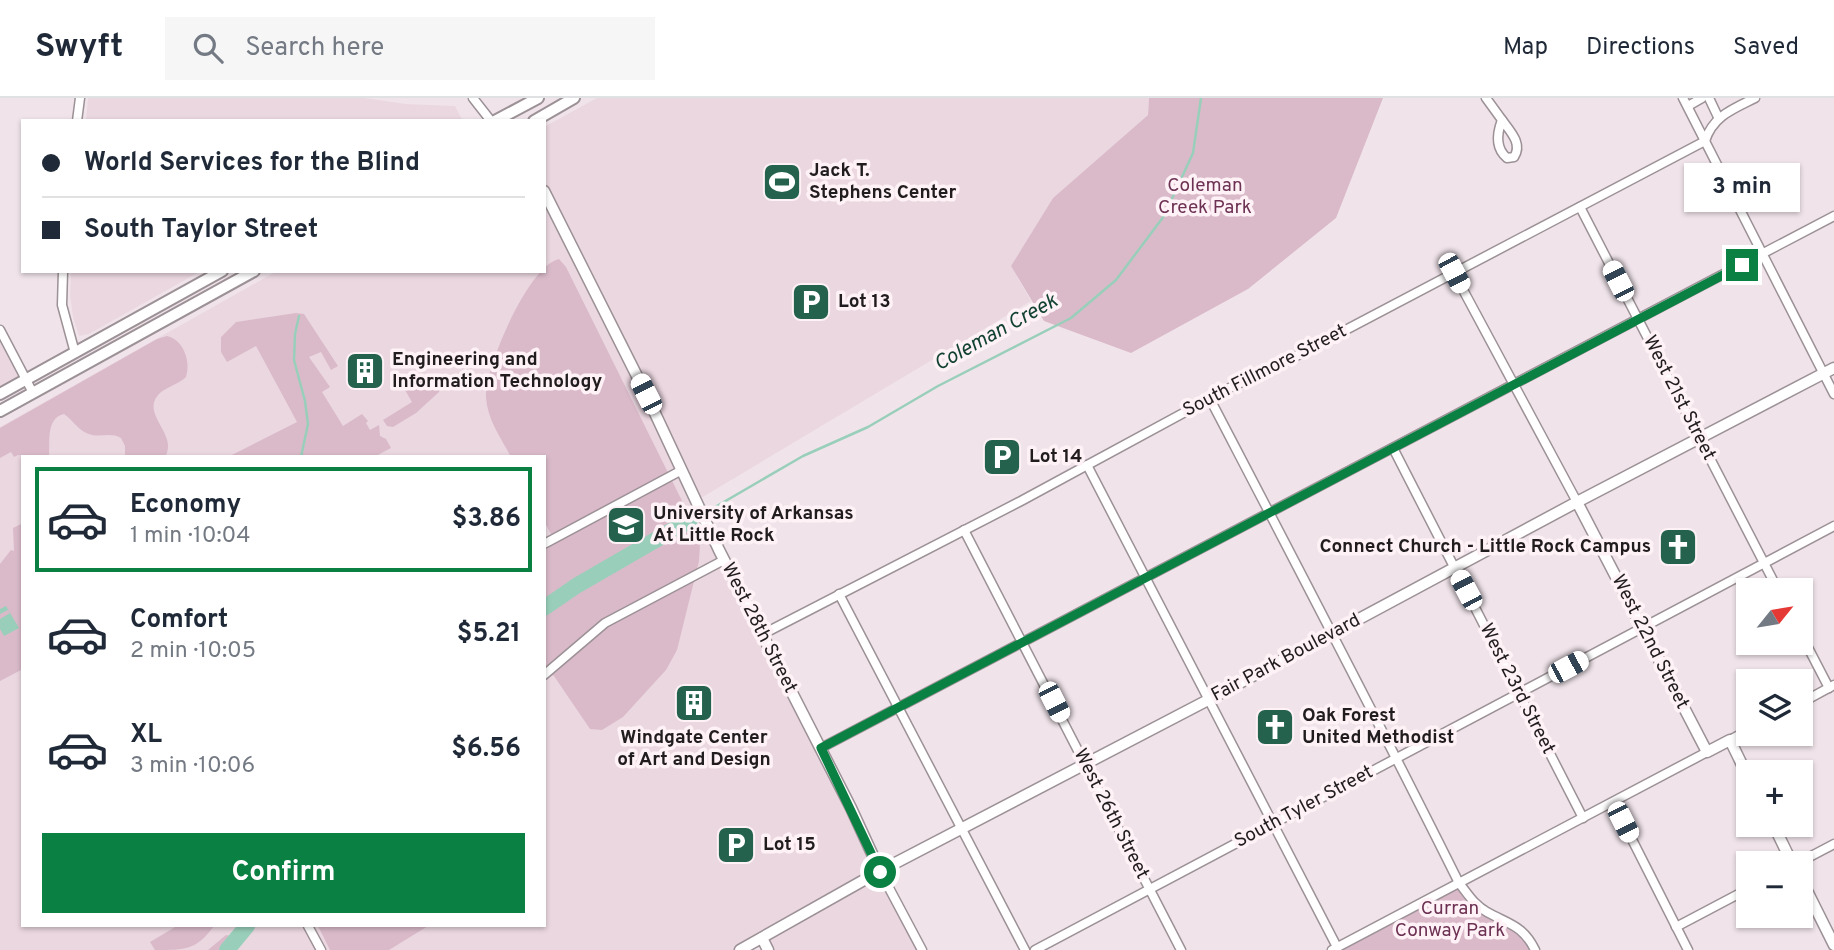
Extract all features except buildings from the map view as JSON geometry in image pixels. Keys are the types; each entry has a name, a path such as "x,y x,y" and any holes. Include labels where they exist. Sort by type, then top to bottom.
{"main road":[{"path":"497,119 538,98"},
{"path":"537,119 574,98"},
{"path":"0,394 218,273"},
{"path":"0,411 250,273"}],"street":[{"path":"77,119 80,98"},
{"path":"473,98 491,119"},
{"path":"1486,98 1502,120"},
{"path":"1702,98 1686,102 1834,394"},
{"path":"1709,98 1718,117"},
{"path":"1705,141 1708,131 1718,117 1755,98"},
{"name":"South Fillmore Street","path":"763,634 1705,141"},
{"name":"West 28th Street","path":"546,195 724,560 821,748 880,872 922,950"},
{"name":"West 21st Street","path":"1580,206 1772,578"},
{"path":"821,748 1834,216"},
{"path":"63,273 62,305 75,353"},
{"name":"West 22nd Street","path":"1454,273 1707,752"},
{"path":"0,330 33,393"},
{"name":"Fair Park Boulevard","path":"740,950 961,828 1834,368"},
{"path":"1210,398 1333,632 1459,883 1485,911 1520,929 1535,950"},
{"name":"West 23rd Street","path":"1393,448 1583,818"},
{"path":"1087,465 1273,824 1334,949 1736,737"},
{"path":"546,543 682,470"},
{"name":"South Tyler Street","path":"1035,950 1834,526"},
{"name":"West 26th Street","path":"964,530 1181,950"},
{"path":"546,673 605,623 724,560"},
{"path":"839,594 1025,950"},
{"path":"1813,655 1831,686 1813,696"},
{"path":"1730,740 1740,760"},
{"path":"1613,802 1688,950"},
{"path":"1813,855 1834,844"},
{"path":"1676,927 1736,895"},
{"path":"1813,903 1834,945"},
{"path":"309,927 321,950"},
{"path":"762,938 768,950"}],"shaded area":[{"path":"88,98 364,98 406,104 455,106 462,119 86,119"},
{"name":"University of Arkansas At Little Rock","path":"597,98 1149,98 1148,115 1053,198 1011,266 1031,301 696,501 921,950 769,950 762,938 739,950 0,950 0,427 273,273 546,273 546,126"},
{"path":"71,273 197,273 89,334 79,336 70,295"},
{"path":"0,330 26,380 0,394"},
{"path":"6,606 19,628 4,636 0,629 0,619 10,613 8,610 0,614 0,609"}],"green space":[{"name":"Coleman Creek Park","path":"1149,98 1383,98 1336,218 1248,289 1131,353 1044,321 1011,266 1053,198 1148,115"},
{"path":"559,259 566,267 696,529 700,545 699,561 677,650 666,670 623,717 602,730 590,729 554,676 546,673 546,550 554,540 546,525 546,455 510,455 492,421 486,397 493,364 511,319 535,279 540,273 546,273 547,265"},
{"path":"304,314 338,366 331,370 321,352 309,357 330,387 322,392 343,426 362,414 368,421 366,423 370,430 379,425 380,436 386,439 391,448 378,455 232,455 297,422 256,346 227,362 221,352 221,337 236,322"},
{"path":"167,336 178,342 185,352 188,365 186,377 161,392 154,403 156,418 167,441 166,455 125,455 121,438 114,435 87,434 64,414 58,416 52,425 49,455 14,457 11,452 0,458 0,428 157,339"},
{"path":"433,374 440,388 439,392 416,413 393,427 387,426 383,420 412,402 405,390"},
{"path":"21,524 21,670 0,681 0,564 11,550 14,551 13,528"},
{"name":"Curran Conway Park","path":"1459,883 1473,901 1504,919 1535,950 1332,950"},
{"path":"175,927 213,927 202,940 189,947 155,950 150,942"},
{"path":"318,927 426,927 389,950 330,950"},
{"path":"226,935 236,942 235,950 208,950"}],"waterway":[{"name":"Coleman Creek","path":"710,510 803,456 868,427 938,386 1071,318 1116,280 1164,216 1193,153 1201,98"},
{"path":"299,316 294,360 308,424 301,455"},
{"name":"Coleman Creek","path":"546,607 576,586 690,520"},
{"name":"Coleman Creek","path":"227,950 246,927"}],"place":[{"name":"Jack T. Stephens Center","path":"782,182"},
{"name":"Lot 13","path":"811,302"},
{"name":"Engineering and Information Technology","path":"365,371"},
{"name":"Lot 14","path":"1002,457"},
{"name":"University of Arkansas At Little Rock","path":"626,525"},
{"name":"Connect Church - Little Rock Campus","path":"1678,547"},
{"name":"Windgate Center of Art and Design","path":"694,703"},
{"name":"Oak Forest United Methodist","path":"1275,727"},
{"name":"Lot 15","path":"736,845"}],"route":[{"path":"880,872 821,748 1742,265"}]}
